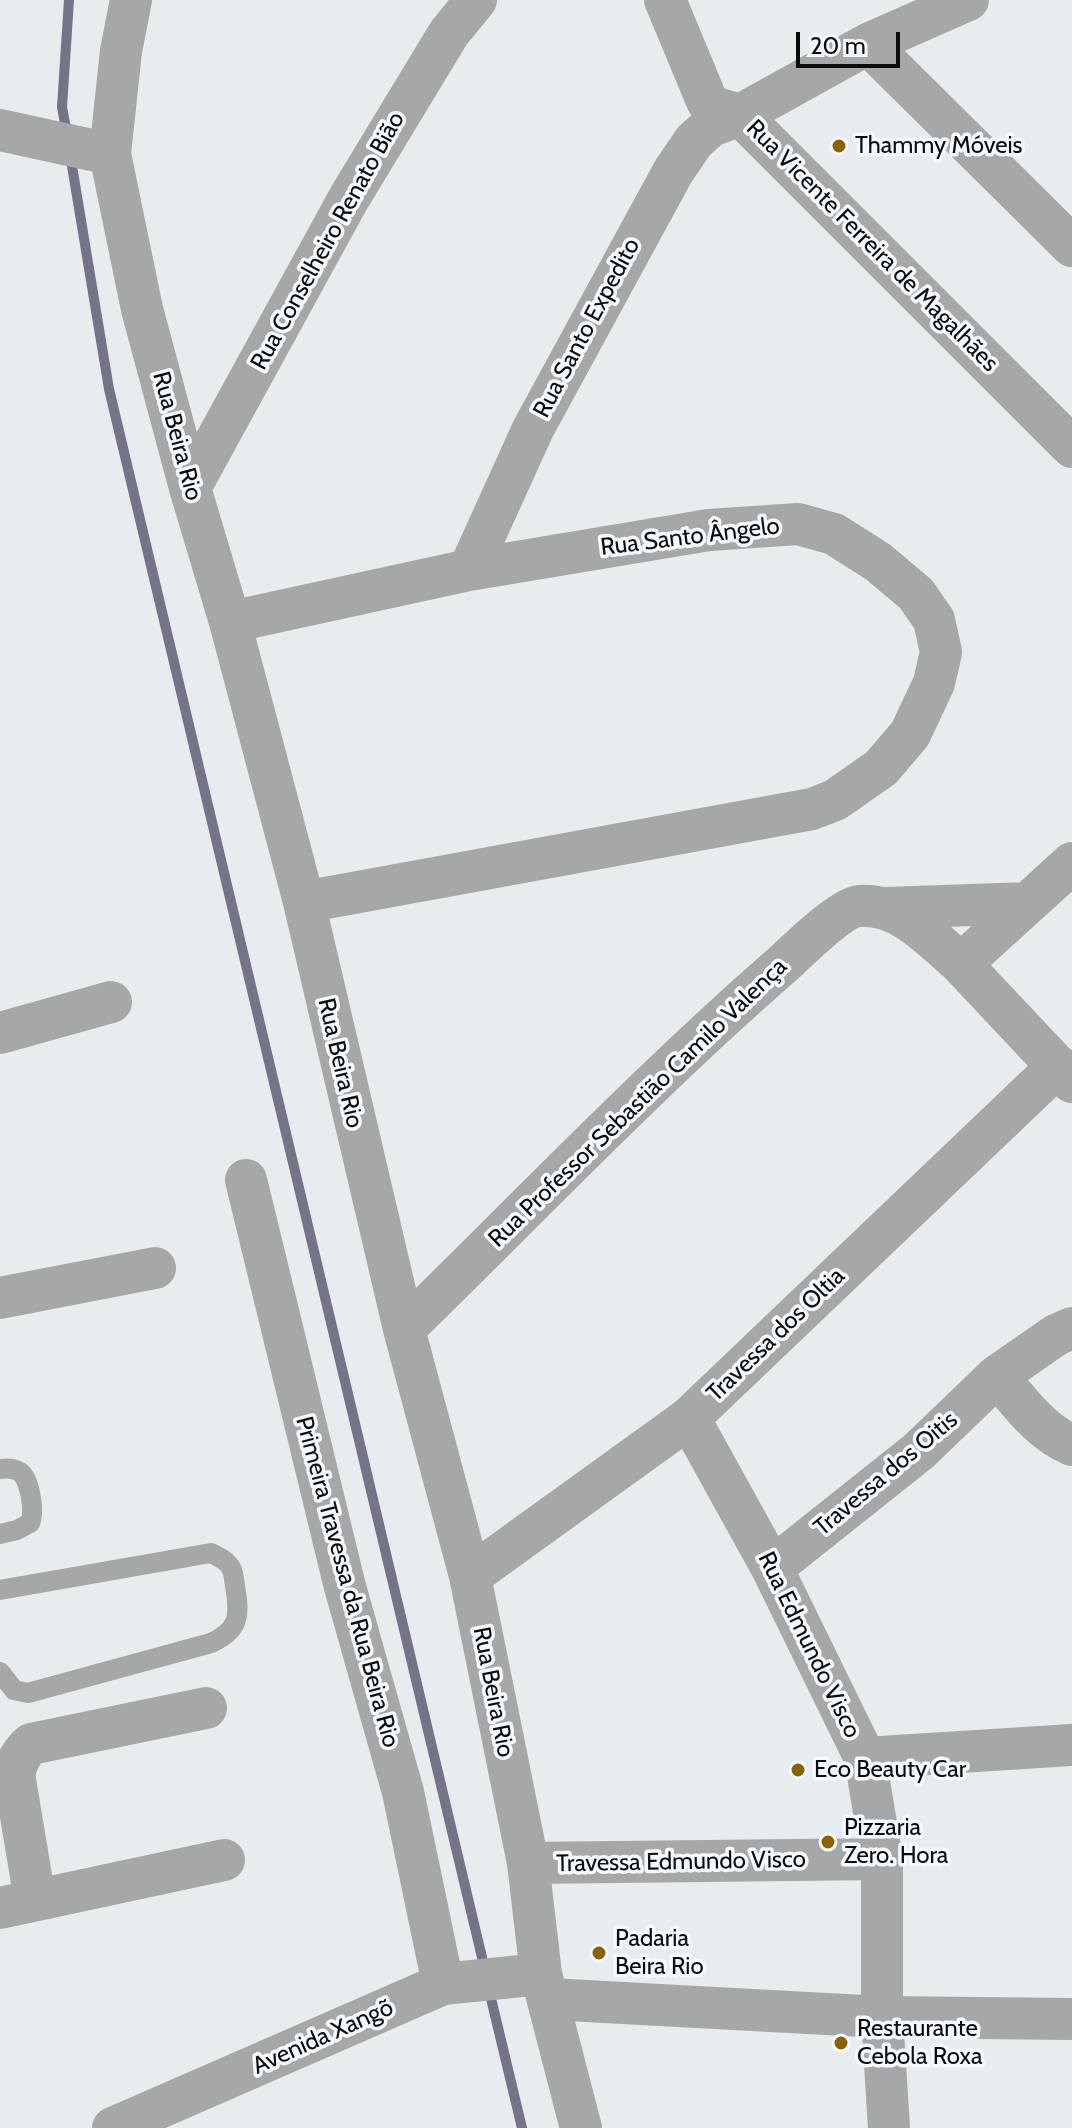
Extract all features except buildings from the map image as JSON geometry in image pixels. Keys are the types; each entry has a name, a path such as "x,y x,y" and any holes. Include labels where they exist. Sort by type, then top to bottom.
{"street":[{"name":"Rua Beira Rio","path":"131,0 99,152 190,488 230,622 304,902 404,1329 470,1576 528,1863 534,1983 581,2128"},
{"name":"Rua Conselheiro Renato Bião","path":"190,488 349,198 449,33 476,0"},
{"name":"Rua Vicente Ferreira de Magalhães","path":"665,0 707,101 716,108 740,115 1070,438"},
{"path":"968,0 868,44 1072,246"},
{"name":"Rua Santo Expedito","path":"469,570 533,429 673,172 694,141 711,126 740,115 868,44"},
{"path":"13,134 99,152"},
{"name":"Rua Santo Ângelo","path":"230,622 469,570 709,530 798,524 834,534 878,562 916,594 934,620 941,652 934,683 910,734 881,768 835,800 812,809 304,902"},
{"path":"961,964 1072,863"},
{"name":"Rua Professor Sebastião Camilo Valença","path":"404,1329 696,1043 827,924 856,906 886,908 1028,903"},
{"path":"886,908 915,924 961,964 1065,1074"},
{"path":"0,1033 111,1002"},
{"name":"Travessa dos Oltia","path":"470,1576 689,1418 1065,1074"},
{"name":"Primeira Travessa da Rua Beira Rio","path":"246,1180 345,1587 403,1792 447,1984"},
{"path":"0,1298 155,1268"},
{"name":"Travessa dos Oitis","path":"772,1568 919,1451 997,1376 1056,1335 1072,1328"},
{"path":"997,1376 1040,1425 1061,1441 1072,1445"},
{"name":"Rua Edmundo Visco","path":"689,1418 772,1568 865,1758 882,1859 882,2017 889,2128"},
{"path":"206,1708 31,1744 23,1752 16,1762 14,1774 18,1904 224,1860"},
{"path":"865,1758 1072,1745"},
{"name":"Travessa Edmundo Visco","path":"528,1863 882,1859"},
{"name":"Avenida Xangõ","path":"113,2128 447,1984 534,1983 882,2017 1072,2019"}],"lane":[{"path":"0,1469 19,1471 24,1477 35,1512 30,1523 0,1534"},
{"path":"0,1590 211,1553 223,1559 232,1569 239,1613 222,1638 211,1643 28,1693 14,1690 0,1672"}],"waterway":[{"path":"67,134 62,107 69,0"},
{"path":"70,154 109,389 485,1970"},
{"path":"489,1990 522,2128"}],"place":[{"name":"Thammy Móveis","path":"839,146"},
{"name":"Eco Beauty Car","path":"798,1770"},
{"name":"Pizzaria Zero. Hora","path":"828,1842"},
{"name":"Padaria Beira Rio","path":"599,1953"},
{"name":"Restaurante Cebola Roxa","path":"841,2043"}]}
